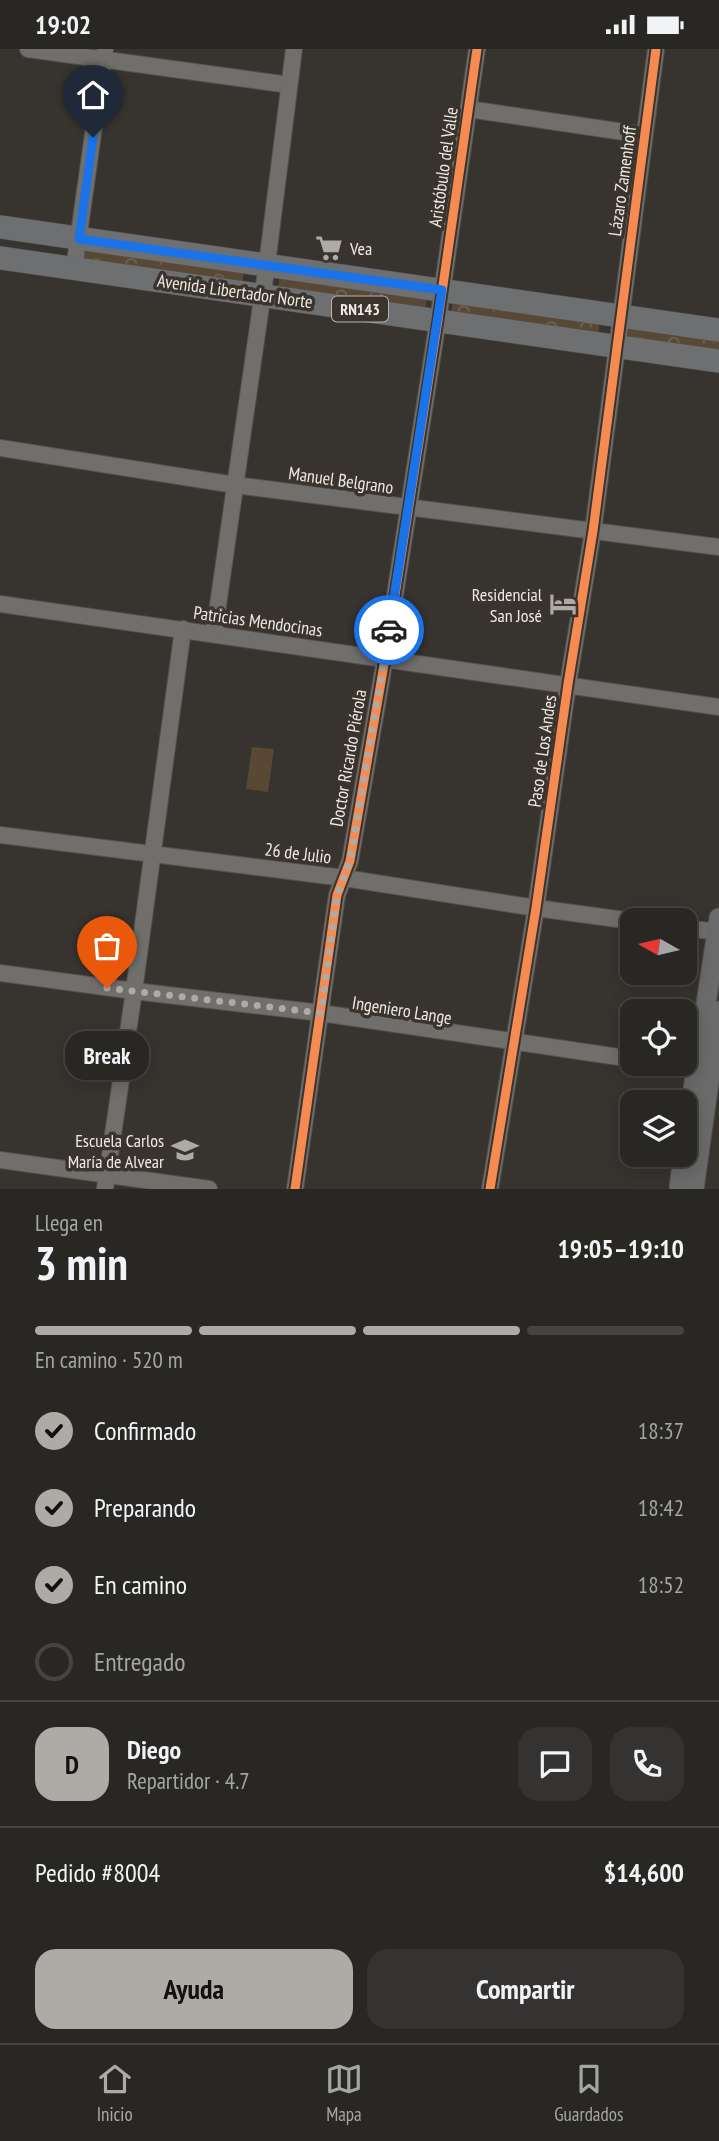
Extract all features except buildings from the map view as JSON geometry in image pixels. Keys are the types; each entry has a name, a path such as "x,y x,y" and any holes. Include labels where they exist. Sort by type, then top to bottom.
{"highway":[{"name":"Avenida Libertador Norte","path":"1,233 79,239 267,264 719,330"},
{"name":"Avenida Libertador Norte","path":"0,258 719,361"}],"main road":[{"path":"694,1189 708,1070 718,928"},
{"path":"697,1106 708,1070 719,1011"},
{"path":"679,1189 682,1167"}],"street":[{"path":"28,49 104,55 289,85"},
{"path":"214,633 267,264 294,49"},
{"name":"Aristóbulo del Valle","path":"442,290 477,49"},
{"name":"Lázaro Zamenhoff","path":"620,317 656,49"},
{"path":"74,269 104,55"},
{"path":"468,109 644,135"},
{"name":"Doctor Ricardo Piérola","path":"295,1189 337,895 350,861 442,290"},
{"name":"Paso de Los Andes","path":"490,1189 593,531 620,317"},
{"name":"Manuel Belgrano","path":"0,448 235,485 719,547"},
{"name":"Patricias Mendocinas","path":"0,604 719,707"},
{"path":"106,1182 183,629"},
{"name":"26 de Julio","path":"0,835 344,878 620,919"},
{"path":"697,927 718,928"},
{"name":"Ingeniero Lange","path":"0,973 134,992 321,1013 620,1057"},
{"path":"0,1160 106,1182 208,1189"}],"green space":[{"path":"84,247 244,269 242,285 82,262"},
{"path":"280,274 428,294 425,309 278,289"},
{"path":"453,300 600,320 598,336 451,316"},
{"path":"623,325 719,338 719,354 621,340"},
{"path":"252,747 274,749 268,792 246,789"}],"cycle path":[{"path":"295,1189 337,895 350,861 385,659 477,49"},
{"path":"490,1189 593,531 656,49"}],"way so far":[{"path":"107,988 321,1013 337,895 350,861 389,630"}],"place":[{"name":"Vea","path":"329,248"},
{"name":"Residencial San José","path":"563,604"},
{"name":"Break","path":"107,988"},
{"name":"Escuela Carlos María de Alvear","path":"185,1150"}],"route":[{"path":"93,137 79,239 442,290 389,630"}]}
